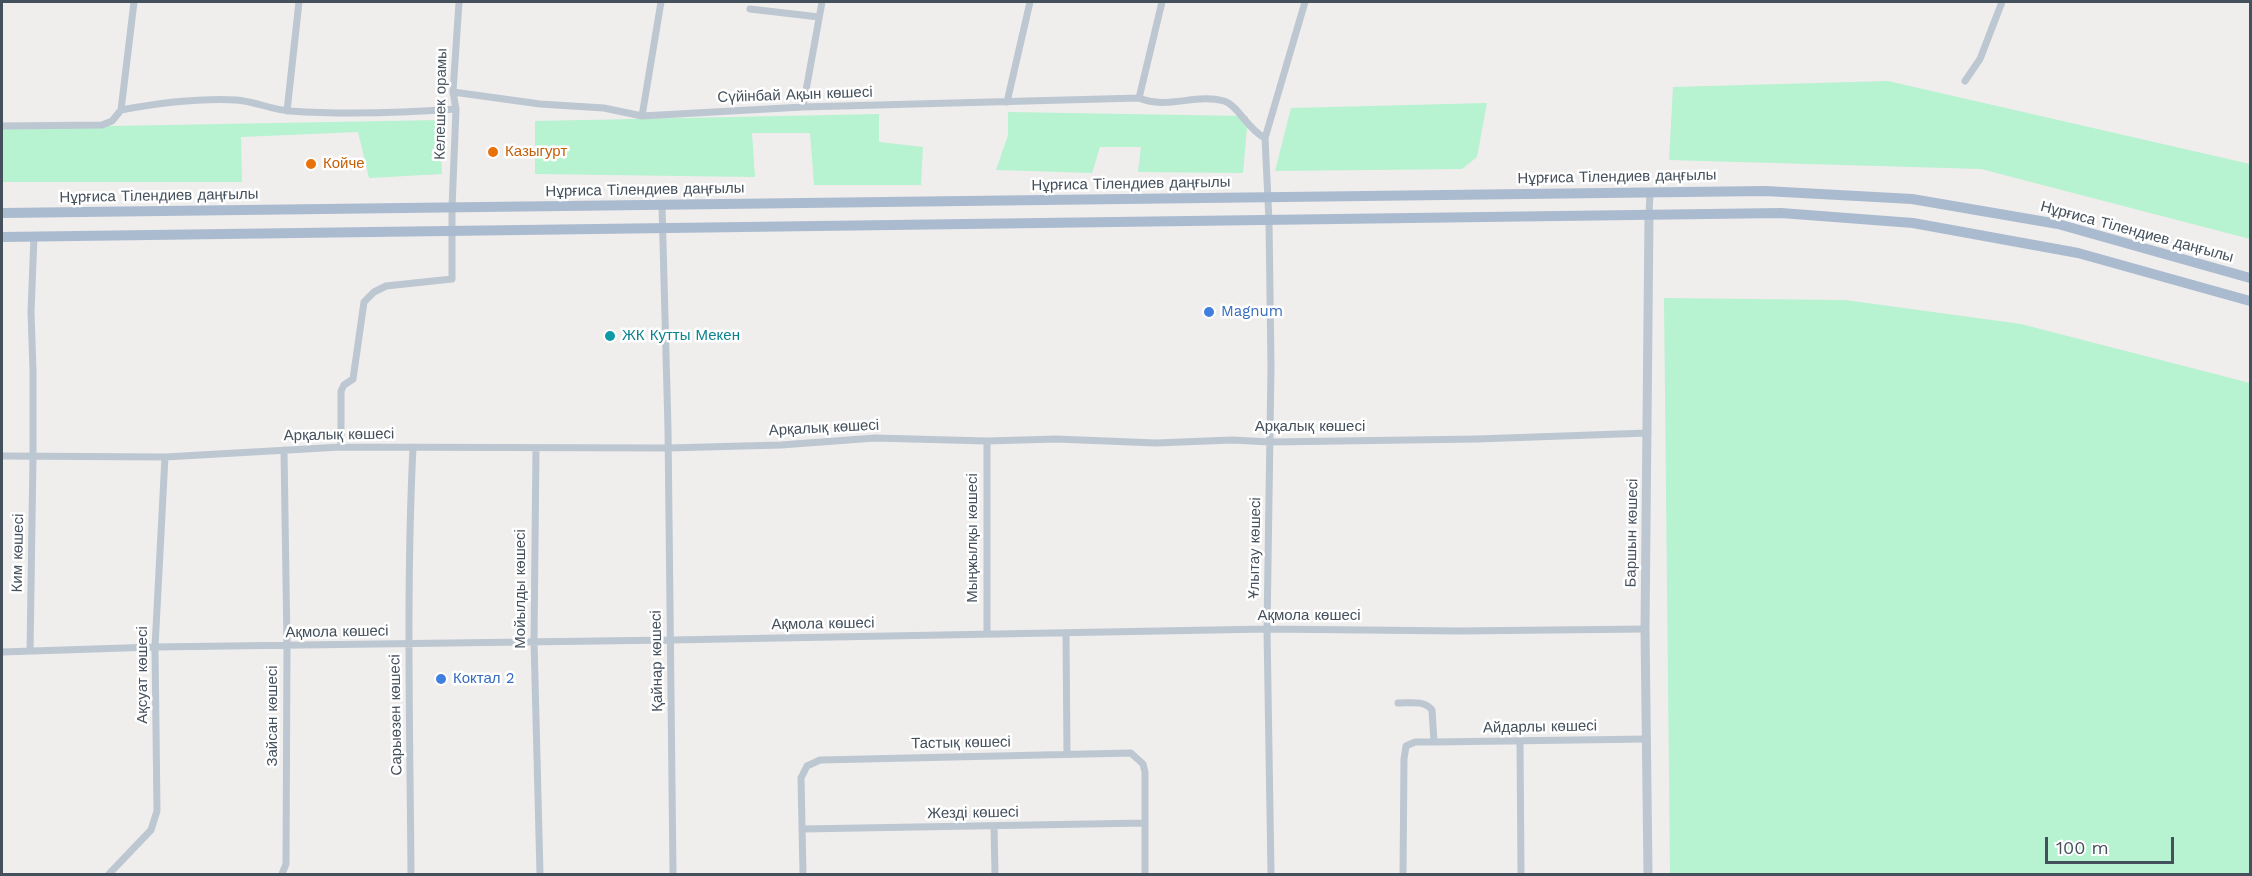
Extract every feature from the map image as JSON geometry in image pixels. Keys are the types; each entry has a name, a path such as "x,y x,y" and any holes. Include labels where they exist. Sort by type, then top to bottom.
{"main road":[{"name":"Нұрғиса Тілендиев даңғылы","path":"2,213 1765,191 1912,199 2058,224 2250,278"},
{"path":"2,237 1781,213 1913,223 2078,254 2250,301"}],"street":[{"path":"2,126 102,125 112,121 122,110 134,2"},
{"path":"287,111 299,2"},
{"name":"Келешек орамы","path":"452,208 456,109 453,92 459,2"},
{"path":"642,116 661,2"},
{"path":"803,107 822,2"},
{"path":"1007,102 1030,2"},
{"path":"1139,98 1162,2"},
{"name":"Ұлытау көшесі","path":"1271,874 1267,629 1270,442 1269,221 1265,138 1305,2"},
{"path":"1965,81 1980,59 2002,2"},
{"path":"750,9 819,17"},
{"name":"Сүйінбай Ақын көшесі","path":"453,92 540,104 603,108 642,116 803,107 1139,98 1156,103 1210,99 1223,100 1234,107 1251,130 1265,138"},
{"path":"122,110 183,101 238,100 287,111 392,114 456,109"},
{"name":"Баршын көшесі","path":"1648,874 1645,629 1650,192"},
{"name":"Қайнар көшесі","path":"662,205 668,448 673,874"},
{"path":"341,447 341,391 344,385 353,379 364,303 380,288 452,279 452,208"},
{"name":"Ким көшесі","path":"30,651 33,456 31,312 34,236"},
{"name":"Арқалық көшесі","path":"2,456 165,457 341,447 668,448 782,445 875,438 1156,443 1232,440 1270,442 1477,439 1648,433"},
{"name":"Мыңжылқы көшесі","path":"987,441 987,634"},
{"name":"Сарыөзен көшесі","path":"411,874 409,644 413,447"},
{"name":"Мойылды көшесі","path":"536,448 534,641 540,874"},
{"name":"Зайсан көшесі","path":"282,874 286,864 287,646 284,450"},
{"name":"Ақсуат көшесі","path":"109,874 151,830 157,811 155,647 165,457"},
{"name":"Ақмола көшесі","path":"2,652 155,647 1267,629 1447,631 1645,629"},
{"path":"1066,634 1067,754"},
{"path":"1398,703 1429,706 1432,710 1434,742"},
{"name":"Айдарлы көшесі","path":"1403,874 1406,746 1415,742 1647,739"},
{"path":"1520,742 1521,874"},
{"name":"Тастық көшесі","path":"802,829 801,778 807,766 820,760 1067,754 1131,753 1143,764 1145,772 1145,823"},
{"path":"1145,823 1145,874"},
{"name":"Жезді көшесі","path":"802,829 1145,823"},
{"path":"994,826 995,874"},
{"path":"802,829 803,874"}],"green space":[{"path":"1888,81 2250,164 2250,239 1981,169 1669,160 1673,87"},
{"path":"1487,103 1477,157 1462,169 1275,171 1291,108"},
{"path":"1008,112 1248,116 1243,173 1138,172 1141,147 1100,147 1092,173 996,170 1008,135"},
{"path":"879,114 879,142 923,147 921,185 814,185 810,133 752,133 755,177 535,174 535,121"},
{"path":"440,120 442,174 369,178 358,132 241,137 242,182 2,182 2,128"},
{"path":"1664,298 1845,300 2021,324 2250,383 2250,874 1670,874"}],"place":[{"name":"Казыгурт","path":"493,152"},
{"name":"Койче","path":"311,164"},
{"name":"Magnum","path":"1209,312"},
{"name":"ЖК Кутты Мекен","path":"610,336"},
{"name":"Коктал 2","path":"441,679"}]}
